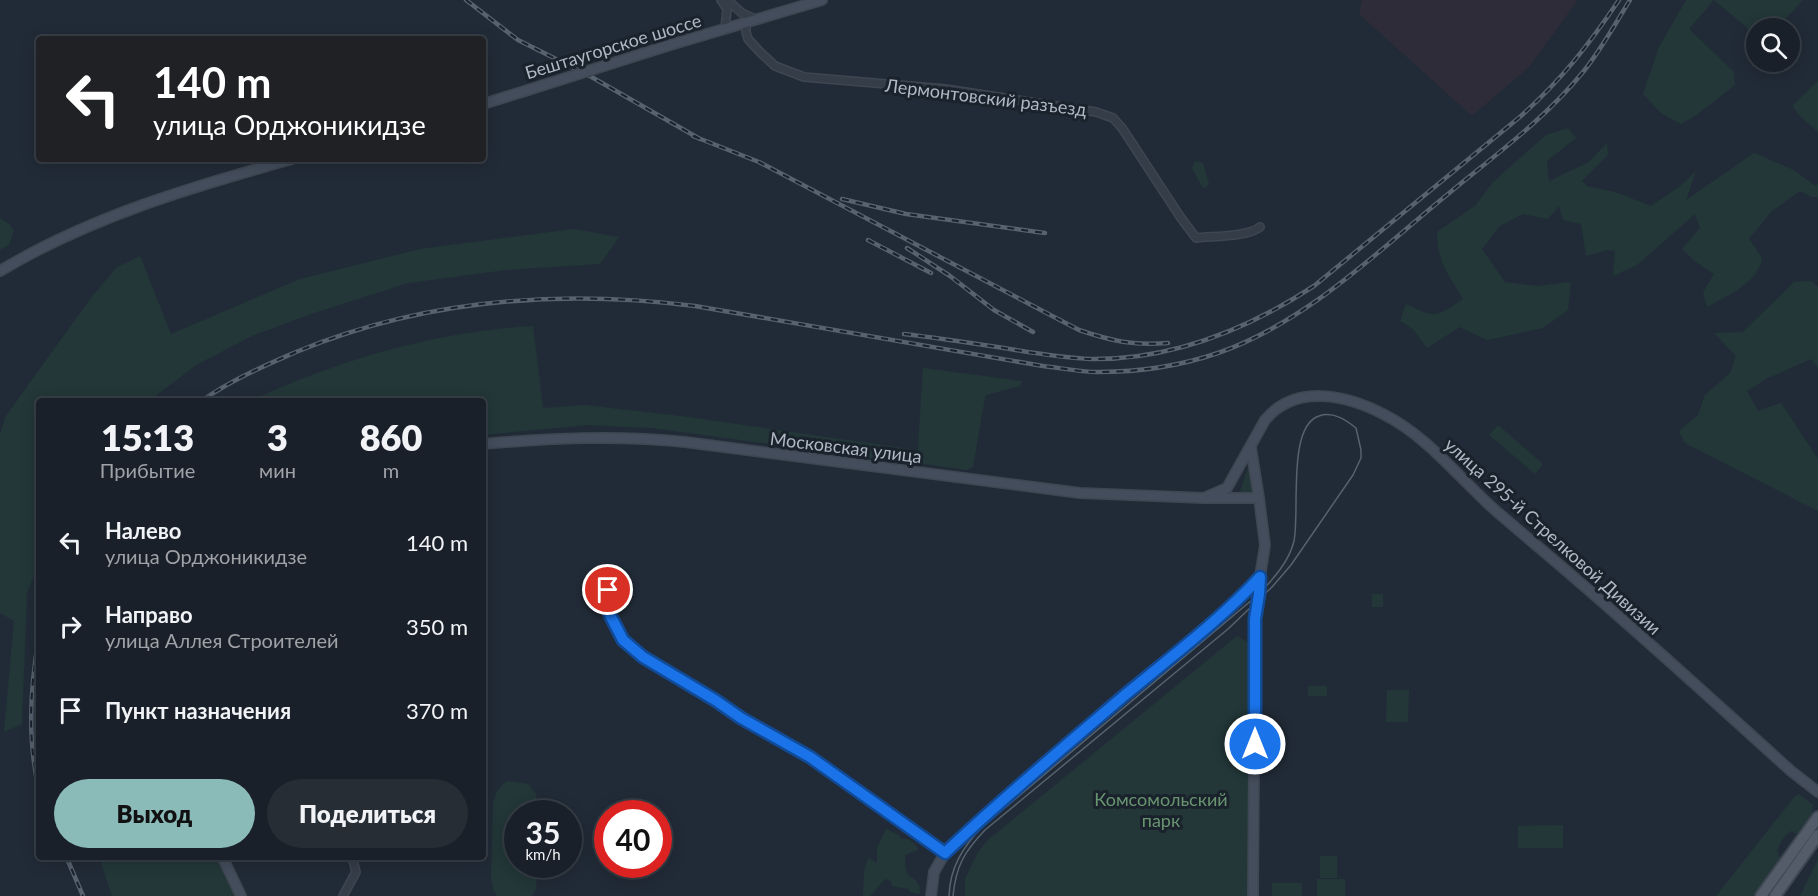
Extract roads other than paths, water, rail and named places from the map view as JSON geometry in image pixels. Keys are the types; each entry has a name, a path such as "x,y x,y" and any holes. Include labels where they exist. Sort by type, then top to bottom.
{"main road":[{"path":"1761,896 1818,817"},
{"path":"1775,896 1818,835"}],"street":[{"path":"721,0 727,9 725,29"},
{"path":"727,0 742,13 757,20"},
{"name":"Бештаугорское шоссе","path":"486,103 822,0"},
{"name":"Лермонтовский разъезд","path":"746,23 748,39 775,66 804,77 945,89 1096,112 1113,118 1196,238 1255,231 1260,227"},
{"path":"0,271 34,251 120,213 282,162"},
{"name":"улица 295-й Стрелковой Дивизии","path":"1251,448 1258,431 1273,411 1299,397 1319,396 1354,402 1385,414 1400,423 1448,464 1492,508 1610,608 1791,771 1818,792"},
{"name":"Московская улица","path":"486,444 553,438 644,438 1080,493 1260,498"},
{"path":"1204,498 1227,488 1251,448"},
{"path":"1251,448 1265,545 1255,619 1253,896"},
{"path":"931,896 934,872 945,853 992,809 1184,647 1241,597 1260,577"},
{"path":"608,590 610,615 623,640 643,657 741,718 810,757 945,853"},
{"path":"224,860 241,896"},
{"path":"343,896 356,872 353,860"}],"tram line":[{"path":"949,896 952,876 959,858 982,827 1259,594 1280,570 1294,541 1299,452 1302,436 1309,423 1319,416 1334,415 1356,428 1361,458 1353,475 1291,565 1272,587 1228,629 985,830 962,860 956,876 953,896"}],"railway":[{"path":"466,0 518,40 588,75 700,139"},
{"path":"904,334 1069,358 1121,358 1180,348 1263,316 1314,286 1521,116 1574,61 1619,0"},
{"path":"206,398 260,368 344,334 393,320 442,310 542,299 644,301 695,306 1043,366 1084,371 1113,372 1144,369 1204,358 1251,340 1282,323 1340,284 1518,136 1552,106 1583,72 1630,0"},
{"path":"693,136 759,162 1079,330 1123,342 1168,343"},
{"path":"842,199 906,214 1045,233"},
{"path":"868,240 931,273"},
{"path":"907,248 950,276 994,310 1033,332"},
{"path":"36,660 31,713 36,776"},
{"path":"68,860 83,896"}],"park label":[{"name":"Комсомольский парк","path":"1161,809"}]}
